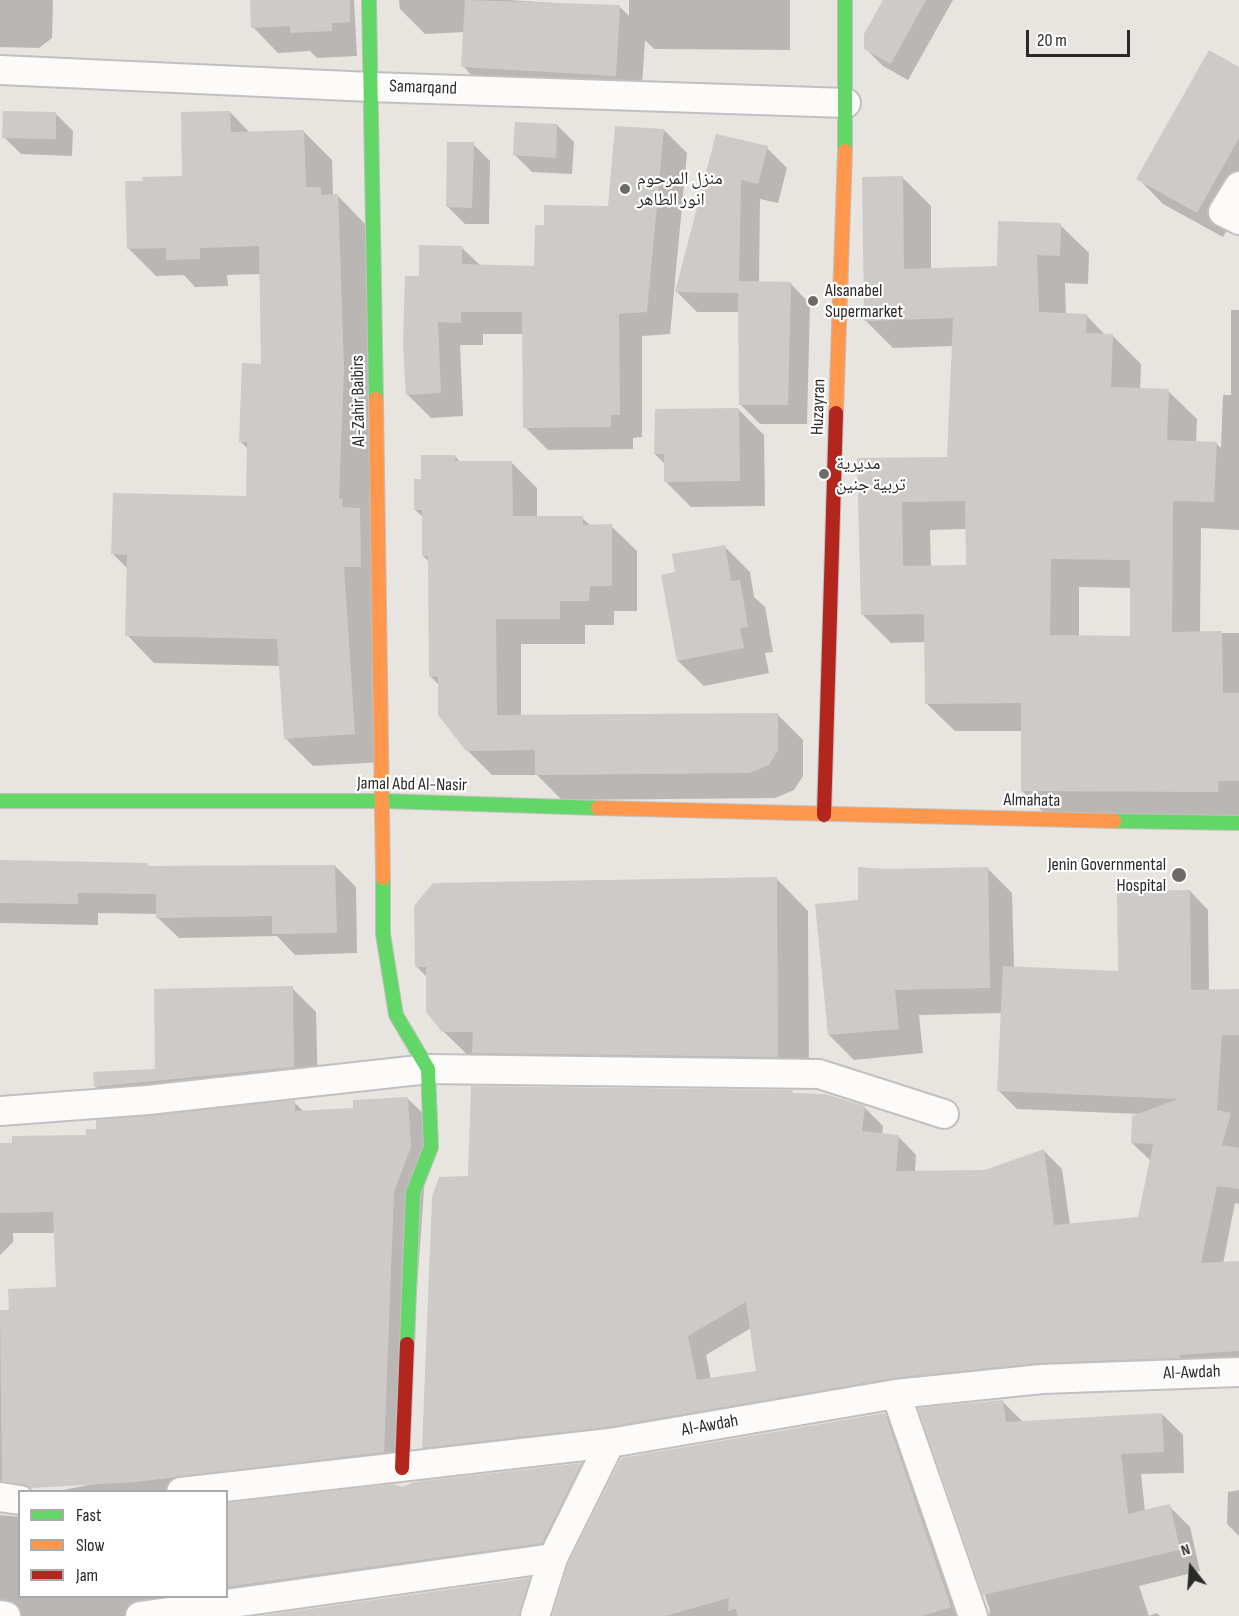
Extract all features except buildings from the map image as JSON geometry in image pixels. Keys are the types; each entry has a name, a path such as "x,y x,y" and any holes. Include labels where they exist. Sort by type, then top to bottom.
{"street":[{"name":"Al-Zahir Baibirs","path":"369,0 384,801 383,934 388,978 396,1015 428,1069"},
{"name":"Huzayran","path":"824,815 846,102 845,0"},
{"name":"Samarqand","path":"0,70 371,87 846,102"},
{"path":"1239,186 1222,212 1239,220"},
{"name":"Jamal Abd Al-Nasir","path":"0,801 384,801 824,815"},
{"name":"Almahata","path":"824,815 1239,823"},
{"path":"0,1111 148,1100 428,1069 819,1074 944,1114"},
{"path":"402,1468 413,1193 431,1147 428,1069"},
{"name":"Al-Awdah","path":"191,1490 610,1443 896,1394 1042,1379 1239,1372"},
{"path":"896,1394 973,1616"},
{"path":"535,1616 553,1558 610,1443"},
{"path":"0,1497 18,1500"},
{"path":"140,1616 553,1558"},
{"path":"0,1615 6,1616"}],"traffic: fast":[{"path":"369,0 376,399"},
{"path":"845,0 845,151"},
{"path":"0,801 384,801 598,808"},
{"path":"1114,821 1239,823"},
{"path":"383,878 383,934 396,1015 428,1069 431,1147 413,1193 407,1344"}],"traffic: slow":[{"path":"836,413 845,151"},
{"path":"376,399 383,878"},
{"path":"598,808 1114,821"}],"traffic: jam":[{"path":"824,815 836,413"},
{"path":"402,1468 407,1344"}],"place":[{"name":"منزل المرحوم انور الطاهر","path":"625,189"},
{"name":"Alsanabel Supermarket","path":"813,301"},
{"name":"مديرية تربية جنين","path":"824,474"},
{"name":"Jenin Governmental Hospital","path":"1179,875"}]}
